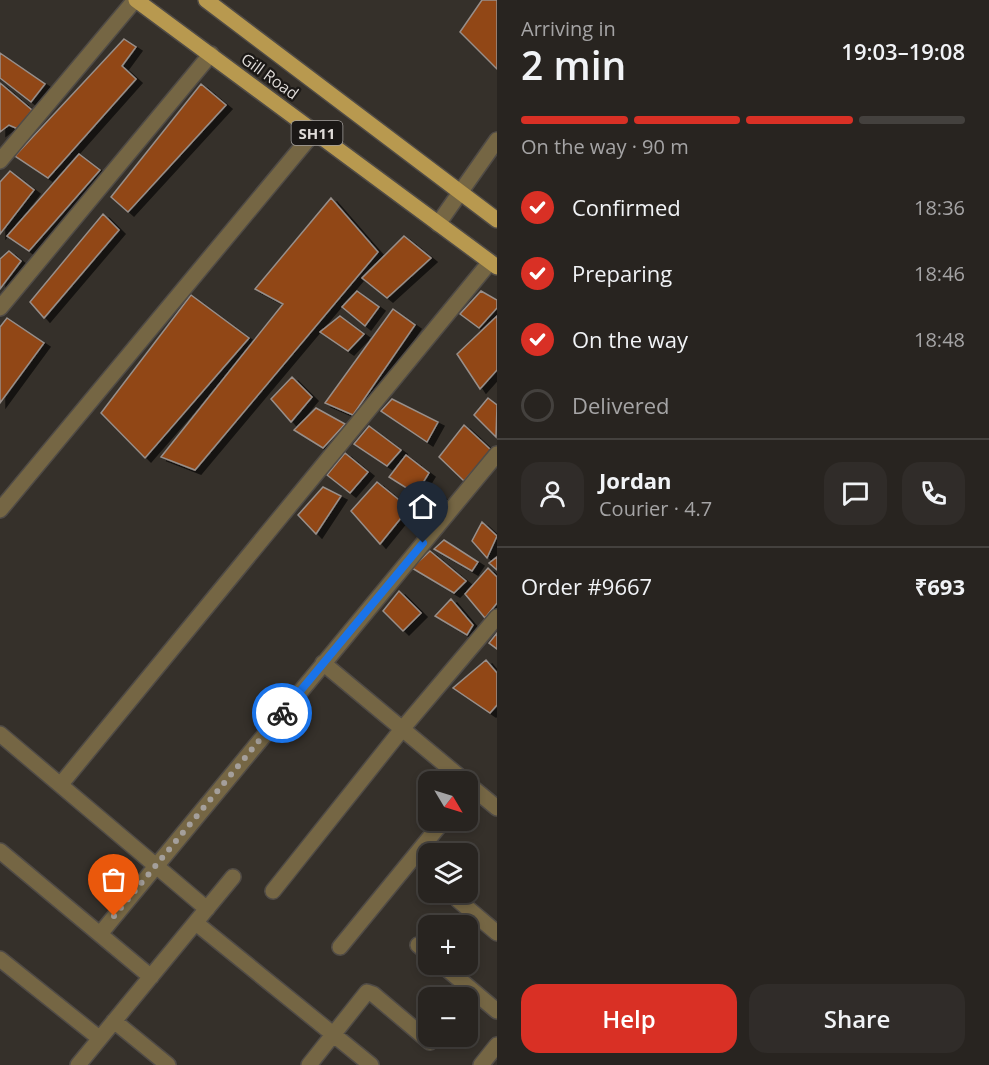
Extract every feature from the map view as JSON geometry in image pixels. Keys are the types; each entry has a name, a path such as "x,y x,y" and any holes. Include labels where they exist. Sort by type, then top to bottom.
{"main road":[{"name":"Gill Road","path":"136,0 493,265"},
{"name":"Gill Road","path":"206,0 497,220"}],"street":[{"path":"0,161 136,0"},
{"path":"0,308 211,54"},
{"path":"0,510 315,131"},
{"path":"438,224 462,194 497,140"},
{"path":"62,784 493,265"},
{"path":"100,934 497,454"},
{"path":"273,891 403,728 497,617"},
{"path":"323,663 403,728 451,771"},
{"path":"0,734 62,784 207,909"},
{"path":"478,794 497,808"},
{"path":"340,947 435,831"},
{"path":"0,851 151,977"},
{"path":"78,1065 233,877"},
{"path":"462,903 497,933"},
{"path":"196,923 371,1065"},
{"path":"0,959 99,1038"},
{"path":"454,975 497,1011"},
{"path":"309,1065 367,992 373,994 418,1032"},
{"path":"114,1021 168,1065"},
{"path":"481,1065 497,1046"}],"building":[{"path":"482,0 497,0 497,69 460,32"},
{"path":"124,39 136,47 122,66 136,79 48,178 15,156"},
{"path":"0,53 45,84 31,102 0,78"},
{"path":"0,83 32,110 18,129 9,125 0,132"},
{"path":"201,84 226,105 128,212 111,197"},
{"path":"79,154 100,170 29,251 7,236"},
{"path":"10,171 34,190 0,234 0,182"},
{"path":"331,198 378,252 195,470 161,457 283,304 255,289"},
{"path":"103,214 119,230 44,318 30,302"},
{"path":"404,236 431,258 387,298 362,278"},
{"path":"9,251 21,261 0,289 0,259"},
{"path":"357,291 379,307 365,326 342,307"},
{"path":"481,291 497,300 497,308 479,328 460,314"},
{"path":"191,295 249,338 145,458 101,413"},
{"path":"393,309 415,325 353,415 325,403"},
{"path":"340,316 364,334 348,351 320,332"},
{"path":"497,316 497,370 480,389 457,354"},
{"path":"7,318 44,343 0,403 0,327"},
{"path":"292,377 312,397 291,422 271,399"},
{"path":"488,398 497,405 496,437 474,415"},
{"path":"392,399 438,422 427,442 381,411"},
{"path":"316,408 345,424 323,448 294,430"},
{"path":"464,425 491,450 464,481 439,457"},
{"path":"369,426 401,450 387,466 354,444"},
{"path":"345,453 368,472 350,493 327,475"},
{"path":"406,455 429,473 416,494 389,477"},
{"path":"377,482 409,508 380,544 351,511"},
{"path":"323,487 341,496 316,534 298,515"},
{"path":"432,491 445,498 425,531 412,520"},
{"path":"482,522 497,536 487,558 472,541"},
{"path":"444,540 478,562 472,571 434,549"},
{"path":"430,551 466,581 454,593 412,568"},
{"path":"497,557 497,570 489,563"},
{"path":"488,568 497,577 497,603 485,618 465,594"},
{"path":"399,591 421,613 403,631 383,611"},
{"path":"451,599 473,625 467,635 435,616"},
{"path":"497,633 497,649 489,643"},
{"path":"486,660 497,673 497,705 490,713 453,688"}],"way so far":[{"path":"114,916 282,713"}],"route":[{"path":"282,713 423,543"}]}
